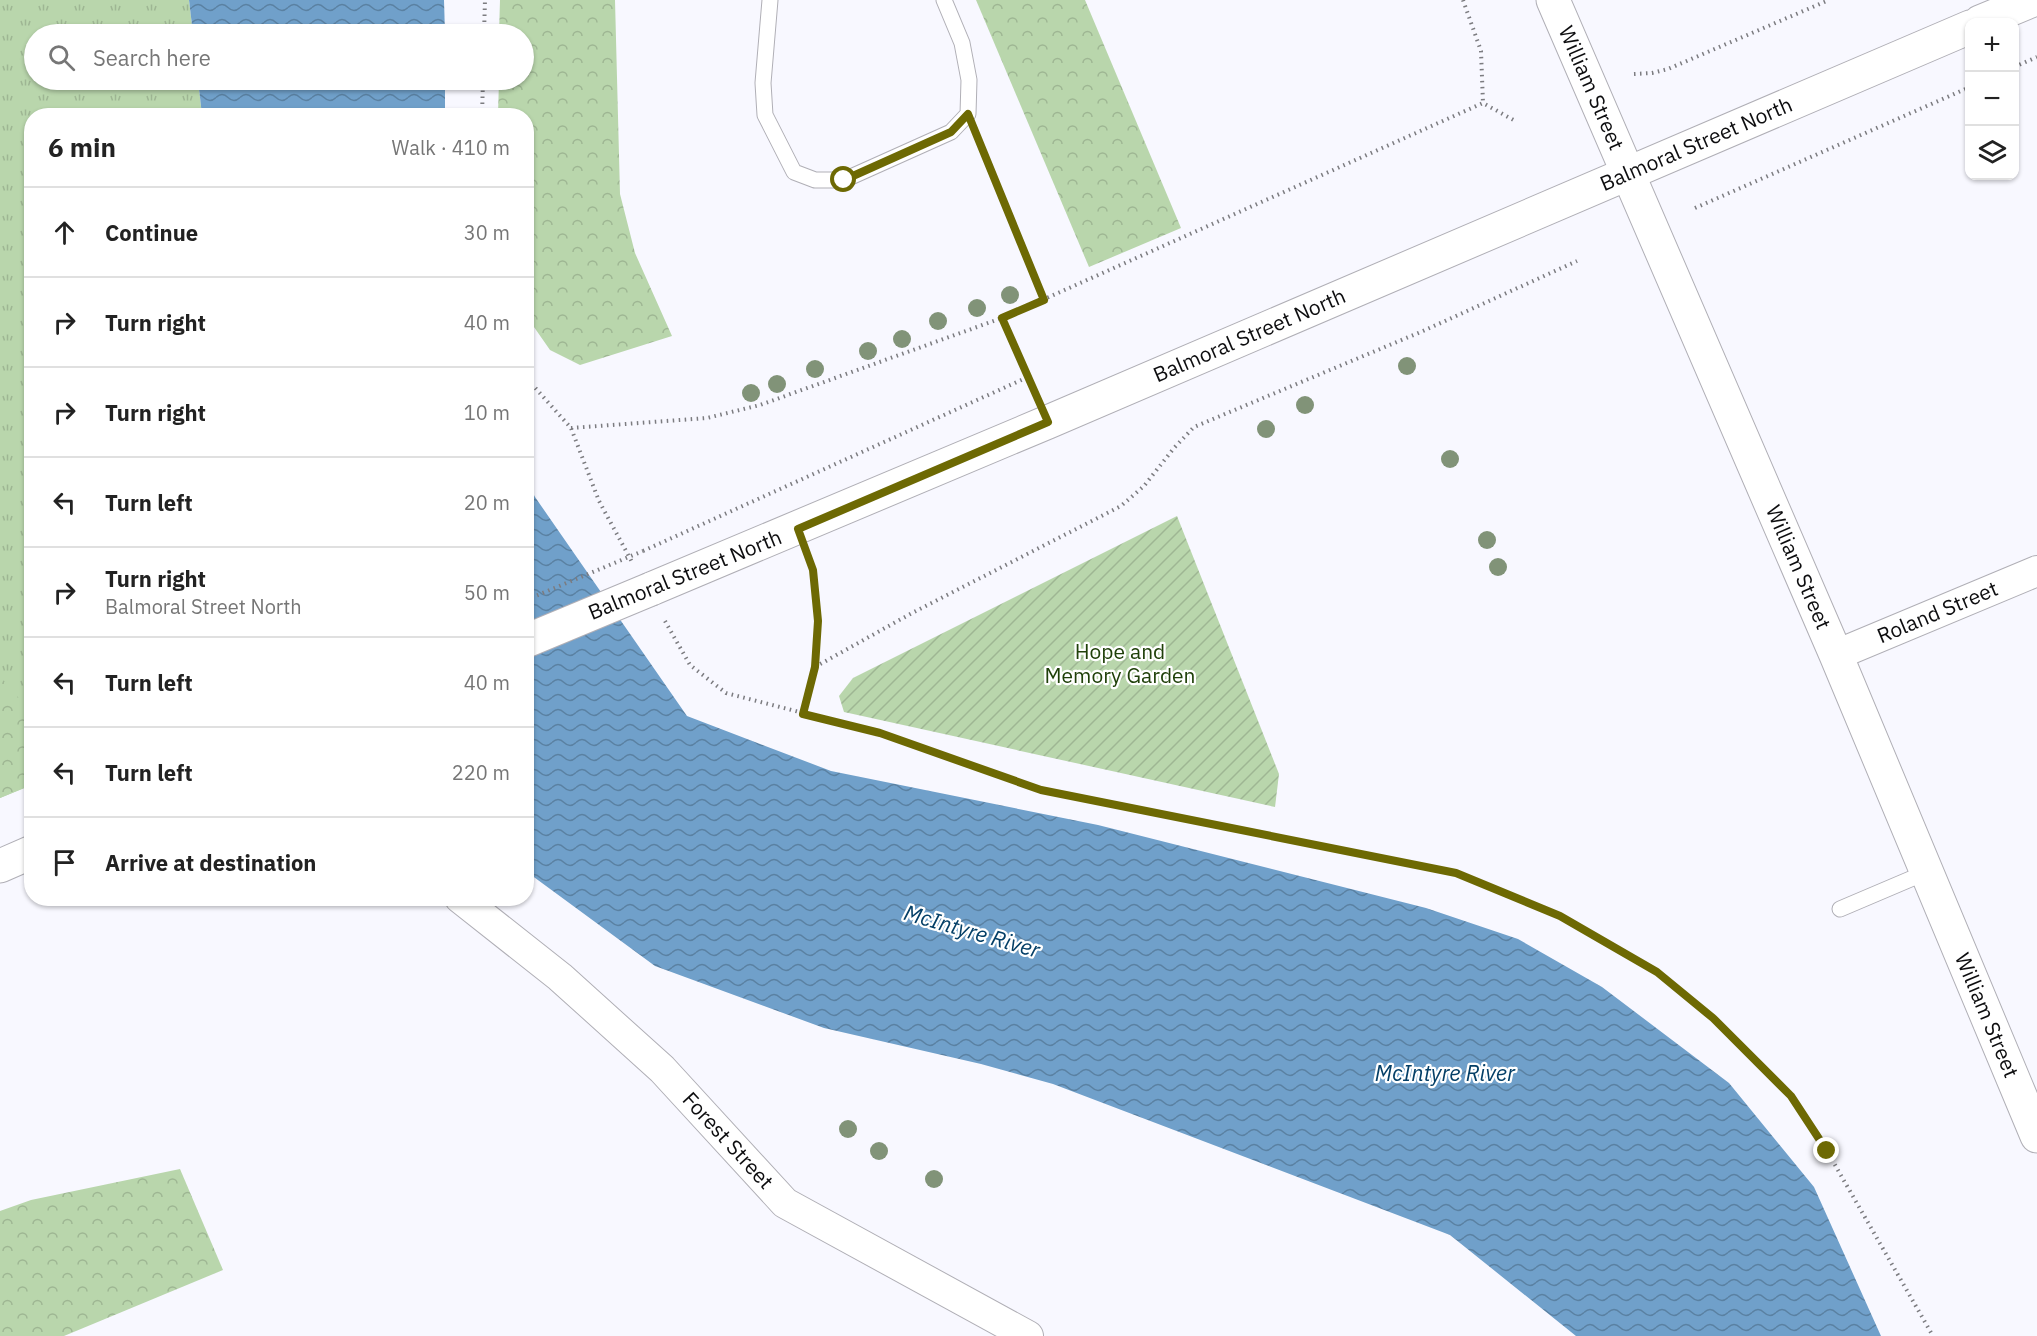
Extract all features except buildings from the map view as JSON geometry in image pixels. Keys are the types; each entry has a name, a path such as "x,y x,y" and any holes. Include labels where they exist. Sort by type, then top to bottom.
{"main road":[{"name":"William Street","path":"1553,0 1836,655 2037,1136"},
{"path":"1990,18 2033,0"},
{"name":"Balmoral Street North","path":"534,639 656,601 798,529 1965,29"},
{"path":"0,866 24,856"}],"street":[{"name":"Roland Street","path":"1836,655 2037,571"},
{"name":"Forest Street","path":"470,906 560,976 662,1069 786,1203 1028,1336"}],"lane":[{"path":"770,0 763,83 765,115 794,172 815,180 844,180 951,132 968,114 969,80 964,52 944,0"},
{"path":"1840,909 1927,872"}],"path":[{"path":"484,24 485,0"},
{"path":"1463,0 1481,51 1483,103"},
{"path":"1634,74 1668,69 1829,0"},
{"path":"2019,65 2037,57"},
{"path":"1695,208 1965,89"},
{"path":"482,108 483,90"},
{"path":"1483,103 1517,122"},
{"path":"571,428 707,418 760,405 1002,318 1483,103"},
{"path":"968,114 1044,300"},
{"path":"815,667 912,613 1121,506 1144,486 1174,448 1194,428 1423,331 1577,261"},
{"path":"1002,318 1048,422"},
{"path":"534,597 643,551 1028,377"},
{"path":"534,386 571,428 599,501 633,563"},
{"path":"798,529 813,570 818,621 815,667 803,714"},
{"path":"656,601 690,665 726,693 880,733 1041,790 1456,873 1560,916 1657,972 1713,1018 1791,1096 1827,1151 1933,1336"}],"green space":[{"path":"0,0 189,0 192,24 24,24 24,90 199,90 201,108 24,108 24,788 0,798"},
{"path":"500,0 615,0 620,194 635,253 672,336 580,365 550,350 534,327 534,108 498,108 499,90 534,90 534,24 499,24"},
{"path":"976,0 1085,0 1181,228 1089,267"},
{"name":"Hope and Memory Garden","path":"1177,516 1279,774 1275,807 844,712 839,696 853,678"},
{"path":"0,676 24,704 24,788 0,798"},
{"path":"180,1169 223,1270 64,1336 0,1336 0,1211 31,1200"}],"water":[{"path":"189,0 444,0 445,24 192,24"},
{"path":"199,90 445,90 445,108 201,108"},
{"name":"McIntyre River","path":"534,495 687,716 831,771 1098,825 1426,908 1518,939 1602,987 1729,1083 1814,1187 1881,1336 1576,1336 1450,1235 1053,1084 981,1064 824,1028 655,966 534,877"}],"route":[{"path":"844,180 951,132 968,114 1044,300 1002,318 1048,422 798,529 813,570 818,621 815,667 803,714 880,733 1041,790 1456,873 1560,916 1657,972 1713,1018 1791,1096 1827,1151"}]}
